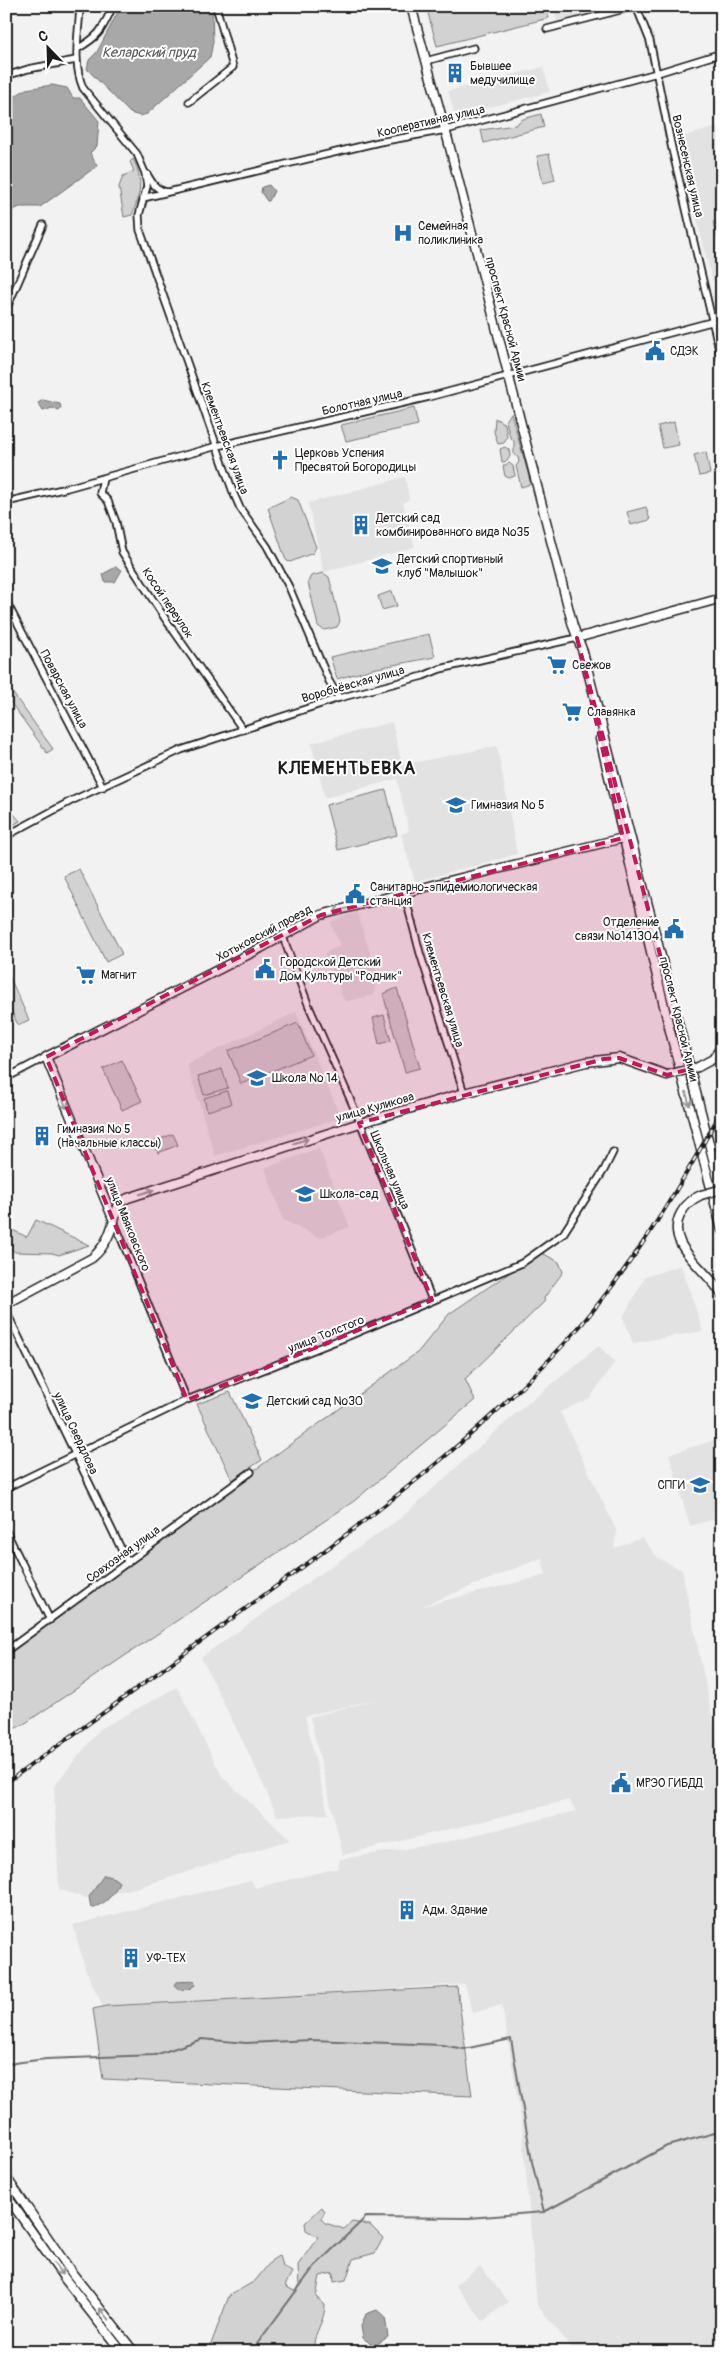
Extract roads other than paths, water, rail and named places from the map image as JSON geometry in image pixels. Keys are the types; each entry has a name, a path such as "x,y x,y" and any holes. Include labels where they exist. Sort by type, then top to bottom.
{"main road":[{"name":"проспект Красной Армии","path":"411,6 446,130 577,638 623,838 722,1230"},
{"name":"Воробьёвская улица","path":"577,638 722,598"},
{"name":"проспект Красной Армии","path":"577,638 583,652 722,1194"},
{"name":"Хотьковский проезд","path":"46,1057 283,937 321,915 404,892 623,838"},
{"name":"улица Куликова","path":"6,1304 92,1258 106,1242 119,1203 128,1198 360,1123 460,1094 604,1059 619,1058 664,1074 698,1067 713,1059 722,1046"},
{"name":"улица Маяковского","path":"46,1057 114,1221"},
{"path":"722,1189 701,1195 692,1200 679,1218 676,1228 683,1249 707,1273 722,1294"},
{"path":"6,2177 72,2273 134,2352"},
{"path":"6,2195 65,2279 122,2352"}],"street":[{"path":"80,6 76,60 82,88 137,154 145,173 154,185 160,190 172,192"},
{"path":"77,48 91,42 113,6"},
{"path":"190,102 233,67 216,6"},
{"path":"547,29 636,6"},
{"name":"Вознесенская улица","path":"636,6 650,41 672,149 722,362"},
{"path":"426,61 474,48"},
{"name":"Кооперативная улица","path":"143,198 379,142 446,130 657,73 722,53"},
{"path":"6,76 28,69 76,60"},
{"name":"Клементьевская улица","path":"145,173 147,186 139,215 140,230 218,446 232,492 240,508 267,546 283,574 329,681 339,698"},
{"path":"6,310 43,225"},
{"name":"Болотная улица","path":"6,502 103,478 218,446 429,397 722,319"},
{"name":"Косой переулок","path":"103,478 100,493 108,501 116,522 122,552 166,620 243,730"},
{"name":"Поварская улица","path":"6,601 103,787"},
{"name":"Воробьёвская улица","path":"6,836 71,801 181,750 339,698 423,676 440,669 577,638"},
{"name":"Клементьевская улица","path":"404,892 460,1094"},
{"name":"Школьная улица","path":"283,937 308,1004 360,1123 432,1300"},
{"path":"6,1078 46,1057"},
{"name":"улица Толстого","path":"6,1488 187,1400 351,1335 522,1263 563,1234 604,1170 613,1152"},
{"name":"улица Маяковского","path":"114,1221 187,1400"},
{"name":"улица Свердлова","path":"6,1311 128,1563"},
{"name":"Совхозная улица","path":"6,1651 251,1472"},
{"path":"6,1531 50,1620"}],"water":[{"name":"Келарский пруд","path":"121,6 212,6 213,42 210,57 147,114 140,116 130,113 87,69 89,60 97,52"},
{"path":"52,85 67,88 73,98 80,98 99,121 97,146 90,153 97,166 40,207 20,207 6,213 6,102 26,89"},
{"path":"269,185 274,191 269,201 267,201 261,192 262,187"},
{"path":"43,400 60,404 61,408 59,411 52,408 43,411 38,403"},
{"path":"116,567 122,570 115,582 105,582 103,574"},
{"path":"104,1875 114,1878 119,1882 108,1899 91,1908 89,1897"},
{"path":"194,1981 195,1985 189,1989 180,1990 174,1985 176,1982"},
{"path":"377,2310 385,2317 388,2337 374,2346 363,2338 361,2326 366,2314"}],"waterway":[{"path":"6,2064 46,2059 155,2055 202,2039 246,2043 311,2040 442,2045 464,2049 511,2039 532,2162 544,2212"},
{"path":"251,2352 314,2267 366,2217 469,2218 544,2212 667,2146 722,2131"}],"railway":[{"path":"6,1783 341,1539 458,1446 495,1412 566,1342 611,1288 651,1231 688,1171 722,1110"}],"place":[{"name":"Бывшее медучилище","path":"455,73"},
{"name":"Семейная поликлиника","path":"403,233"},
{"name":"СДЭК","path":"655,351"},
{"name":"Церковь Успения Пресвятой Богородицы","path":"280,460"},
{"name":"Детский сад комбинированного вида №35","path":"361,525"},
{"name":"Детский спортивный клуб \"Малышок\"","path":"382,566"},
{"name":"Свежов","path":"557,665"},
{"name":"Славянка","path":"572,712"},
{"name":"Гимназия № 5","path":"456,805"},
{"name":"Санитарно-эпидемиологическая станция","path":"355,894"},
{"name":"Отделение связи №141304","path":"674,929"},
{"name":"Городской Детский Дом Культуры \"Родник\"","path":"265,969"},
{"name":"Магнит","path":"86,975"},
{"name":"Школа № 14","path":"257,1078"},
{"name":"Гимназия № 5 (Начальные классы)","path":"42,1136"},
{"name":"Школа-сад","path":"305,1194"},
{"name":"Детский сад №30","path":"252,1401"},
{"name":"СПГИ","path":"700,1485"},
{"name":"МРЭО ГИБДД","path":"621,1783"},
{"name":"Адм. Здание","path":"407,1910"},
{"name":"УФ-ТЕХ","path":"131,1958"}],"district":[{"name":"КЛЕМЕНТЬЕВКА","path":"347,768"}]}
